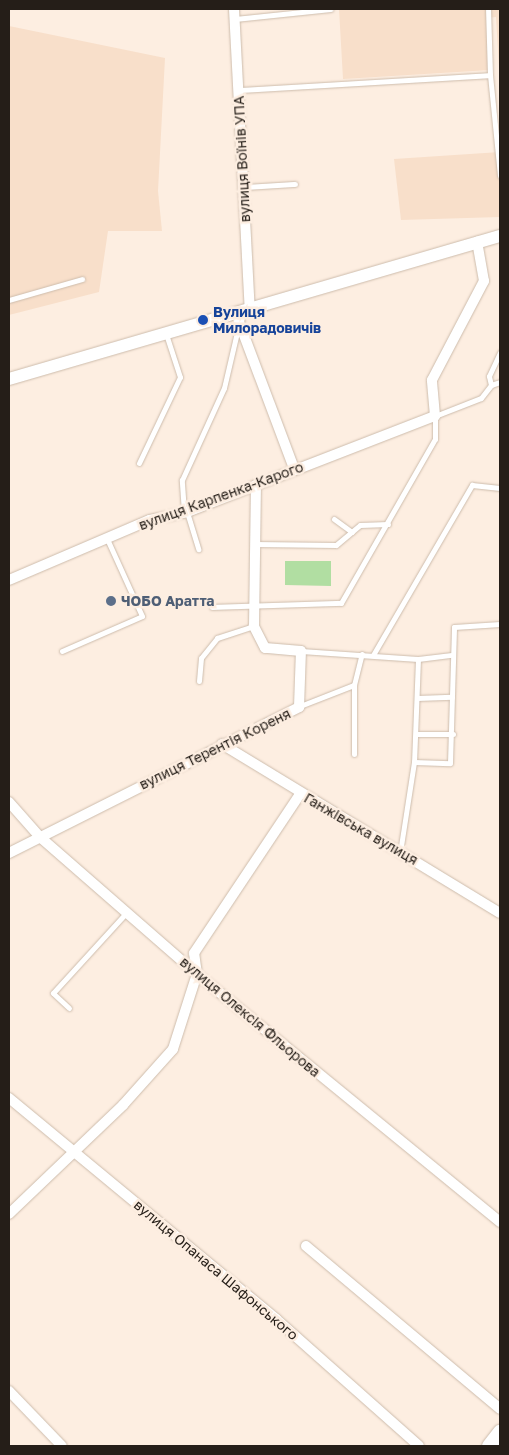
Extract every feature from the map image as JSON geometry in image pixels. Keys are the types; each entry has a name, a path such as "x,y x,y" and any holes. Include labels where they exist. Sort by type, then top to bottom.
{"main road":[{"path":"489,1446 500,1432"}],"street":[{"name":"вулиця Воїнів УПА","path":"235,14 243,187 244,315 294,468"},
{"path":"9,379 166,334 244,315 500,236"},
{"path":"435,416 432,380 484,281 478,242"},
{"name":"вулиця Карпенка-Карого","path":"9,580 108,541 150,520 186,512 256,486 294,468 435,416"},
{"path":"256,486 254,626 264,648 300,651"},
{"name":"вулиця Терентія Кореня","path":"9,853 222,744 299,707 300,651"},
{"name":"Ганжівська вулиця","path":"222,744 300,794 500,913"},
{"path":"9,1214 74,1152 173,1049 197,974 194,953 300,794"},
{"name":"вулиця Олексія Фльорова","path":"9,802 40,836 128,911 197,974 500,1222"},
{"name":"вулиця Опанаса Шафонського","path":"9,1098 276,1319 419,1446"},
{"path":"306,1246 500,1408"},
{"path":"9,1391 62,1446"}],"lane":[{"path":"235,14 330,9"},
{"path":"488,9 490,75 500,176"},
{"path":"238,90 490,75"},
{"path":"243,187 294,184"},
{"path":"9,300 82,278"},
{"path":"198,549 186,512 182,480 224,388 244,315"},
{"path":"139,463 180,377 166,334"},
{"path":"491,385 489,376 500,352"},
{"path":"212,607 255,604 341,603 435,439 435,416 481,398 491,385 499,384"},
{"path":"373,655 472,485 500,488"},
{"path":"334,519 352,532"},
{"path":"255,544 336,545 352,532 367,524 388,524"},
{"path":"62,652 142,616 108,541"},
{"path":"414,762 450,763 453,734 452,655 454,627 500,624"},
{"path":"199,681 201,658 217,638 254,626"},
{"path":"300,651 418,659 452,655"},
{"path":"354,754 354,685 362,654"},
{"path":"400,853 414,762 418,659"},
{"path":"299,707 354,685"},
{"path":"417,698 452,697"},
{"path":"416,734 453,734"},
{"path":"70,1008 53,993 128,911"}],"shaded area":[{"path":"339,9 500,9 500,84 496,17 486,18 489,70 343,79"},
{"path":"9,26 165,58 158,191 162,231 108,231 99,292 9,315"},
{"path":"500,152 500,217 401,220 394,159"}],"green space":[{"path":"285,561 331,561 331,586 285,585"}],"place":[{"name":"Вулиця Милорадовичів","path":"203,320"},
{"name":"ЧОБО Аратта","path":"111,601"}]}
